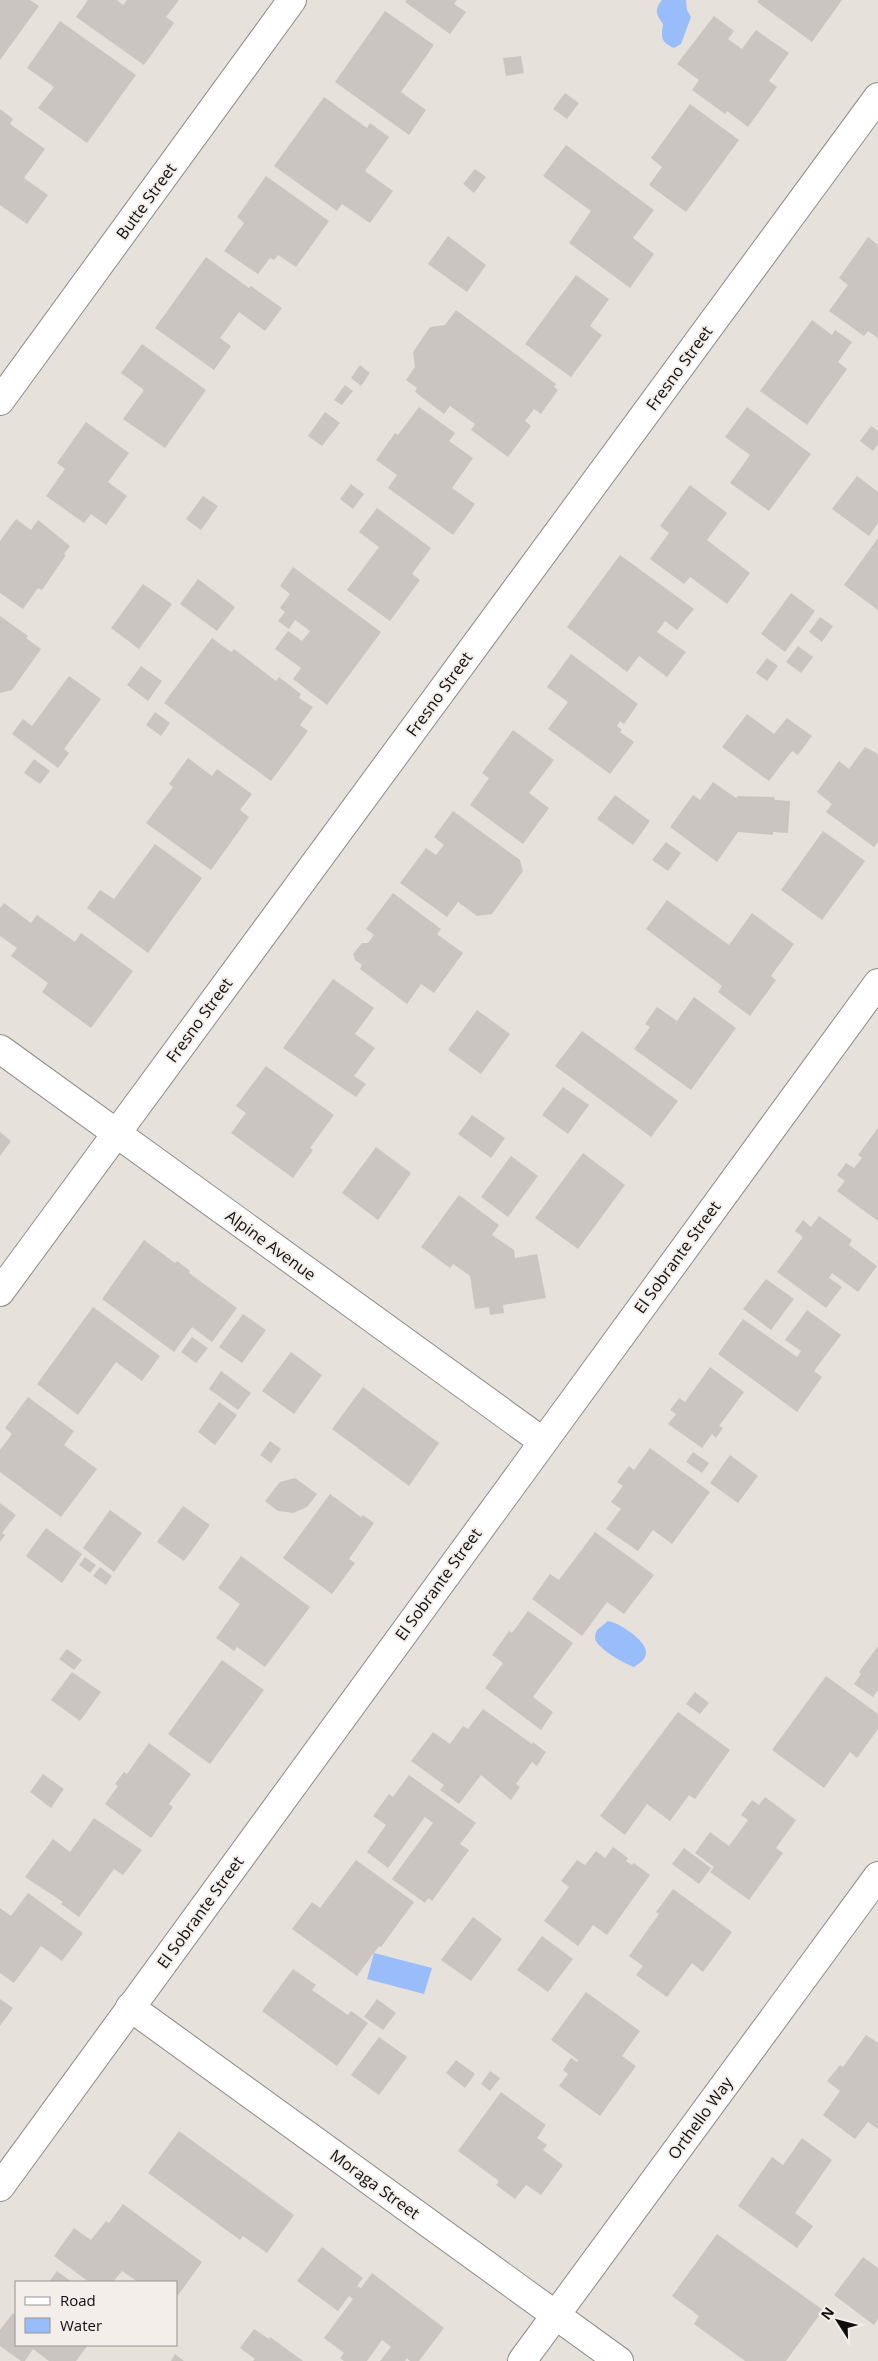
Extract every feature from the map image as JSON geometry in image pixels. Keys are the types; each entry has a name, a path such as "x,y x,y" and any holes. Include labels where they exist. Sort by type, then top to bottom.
{"street":[{"name":"Butte Street","path":"0,401 292,0"},
{"name":"Fresno Street","path":"0,1292 878,97"},
{"name":"El Sobrante Street","path":"0,2188 542,1441 878,983"},
{"name":"Alpine Avenue","path":"0,1049 542,1441"},
{"name":"Orthello Way","path":"522,2361 878,1876"},
{"name":"Moraga Street","path":"130,2007 619,2361"}],"water":[{"path":"662,0 686,0 687,10 691,17 681,44 674,48 663,39 663,24 657,12"},
{"path":"608,1621 631,1632 645,1647 645,1657 634,1667 612,1655 597,1642 595,1635 597,1630"},
{"path":"374,1953 432,1968 424,1994 367,1979"}],"building":[{"path":"0,0 30,0 39,6 0,60"},
{"path":"88,0 117,0 123,5 127,0 179,0 166,17 174,23 144,65 76,17"},
{"path":"407,0 457,0 454,4 466,12 450,34 405,2"},
{"path":"759,0 842,0 812,42 757,2"},
{"path":"385,11 434,45 401,92 426,110 409,135 335,82"},
{"path":"714,16 734,31 728,39 742,49 756,30 789,53 769,81 777,87 748,127 727,111 725,114 692,90 699,80 677,64"},
{"path":"60,21 136,75 87,143 38,108 54,87 27,68"},
{"path":"521,56 524,73 506,76 503,58"},
{"path":"565,93 579,103 567,119 553,109"},
{"path":"324,97 367,128 370,123 389,137 365,171 393,191 370,223 342,204 337,211 274,166"},
{"path":"690,104 739,140 686,212 649,185 662,167 651,158"},
{"path":"0,109 13,119 10,124 45,149 24,178 48,195 27,224 0,205"},
{"path":"566,145 654,210 633,238 654,254 630,288 569,243 591,211 543,176"},
{"path":"475,169 486,177 474,193 463,184"},
{"path":"266,176 329,221 296,267 278,255 274,260 270,258 258,274 224,251 244,223 237,217"},
{"path":"448,236 486,265 467,292 428,264"},
{"path":"868,237 878,245 878,338 868,331 864,336 829,311 848,285 839,278"},
{"path":"206,257 249,288 251,286 282,308 265,331 239,312 220,338 231,346 214,370 155,328"},
{"path":"576,275 609,299 590,326 602,335 571,377 525,344"},
{"path":"456,310 556,384 554,387 558,390 541,414 534,409 525,421 531,426 508,457 471,430 475,424 450,406 444,414 415,392 417,388 406,380 415,367 413,352 430,327 445,325"},
{"path":"812,320 832,335 835,330 852,342 838,362 847,369 807,425 760,391"},
{"path":"142,344 206,390 165,448 123,419 144,390 121,373"},
{"path":"360,365 370,373 361,386 351,378"},
{"path":"345,385 353,391 342,405 334,400"},
{"path":"419,407 455,433 449,441 473,458 452,488 475,504 453,535 388,488 397,475 376,460 395,433 398,435"},
{"path":"747,407 811,454 769,511 730,483 750,455 725,437"},
{"path":"325,412 340,423 322,446 308,436"},
{"path":"86,422 129,453 108,482 127,496 106,525 91,514 84,523 46,496 65,469 57,463"},
{"path":"871,426 878,431 878,444 873,451 860,441"},
{"path":"857,476 878,492 878,523 869,536 832,509"},
{"path":"351,484 364,494 353,509 340,499"},
{"path":"690,485 727,513 707,540 750,573 727,604 690,577 684,584 650,559 669,533 660,526"},
{"path":"203,496 218,506 201,530 186,519"},
{"path":"377,508 431,548 412,574 420,580 390,621 347,590 379,547 359,532"},
{"path":"16,519 31,530 38,520 70,546 42,590 38,588 23,609 0,593 0,541"},
{"path":"878,538 878,610 844,585"},
{"path":"620,555 694,609 677,630 665,621 657,632 686,652 667,677 639,656 627,672 567,627"},
{"path":"293,567 381,632 327,705 293,679 301,668 275,649 288,631 302,641 310,631 295,620 289,629 278,621 285,612 280,608 290,594 280,586"},
{"path":"198,579 235,607 217,631 180,604"},
{"path":"143,584 172,604 139,649 111,628"},
{"path":"791,593 815,611 785,652 761,634"},
{"path":"0,616 28,636 26,638 41,649 12,690 0,693"},
{"path":"820,617 833,626 822,642 809,632"},
{"path":"212,638 231,652 234,649 276,681 279,677 301,694 299,698 313,707 300,725 308,731 271,781 164,703"},
{"path":"798,646 813,657 801,673 786,662"},
{"path":"571,654 638,704 624,724 620,721 617,726 622,730 620,732 634,742 610,774 548,729 568,702 547,687"},
{"path":"767,658 778,666 767,681 756,673"},
{"path":"141,666 162,681 148,701 127,685"},
{"path":"69,676 101,699 64,749 69,753 58,768 12,734 23,719 32,726"},
{"path":"155,712 170,723 161,736 146,725"},
{"path":"747,714 774,734 787,718 812,736 798,755 792,751 769,781 722,747"},
{"path":"513,730 554,760 529,793 549,808 523,844 470,805 489,778 482,773"},
{"path":"865,747 878,754 878,842 874,847 826,812 832,804 817,792 839,761 849,769"},
{"path":"188,758 212,776 217,769 252,794 240,810 249,817 211,870 146,823 173,787 169,784"},
{"path":"34,759 50,771 40,784 24,773"},
{"path":"713,782 736,798 738,796 774,797 775,800 790,801 788,833 773,832 773,835 738,832 717,862 670,827 693,795 700,800"},
{"path":"615,795 650,821 633,845 597,819"},
{"path":"453,811 520,860 523,871 492,914 477,916 458,902 447,917 400,883 426,848 436,855 444,845 434,837"},
{"path":"823,831 865,861 822,920 781,890"},
{"path":"666,842 681,853 668,871 652,860"},
{"path":"155,844 202,878 148,953 87,908 100,890 114,899"},
{"path":"393,893 441,929 437,934 463,953 434,993 421,984 407,1004 360,969 362,965 355,960 353,954 362,943 368,943 374,935 366,929"},
{"path":"667,900 729,945 752,913 794,944 771,976 776,980 750,1016 718,992 722,986 646,929"},
{"path":"4,903 31,923 37,915 75,942 81,933 133,971 91,1028 42,992 48,983 11,956 17,948 0,936 0,908"},
{"path":"333,979 374,1008 355,1034 375,1048 354,1076 366,1084 356,1097 283,1048"},
{"path":"694,997 736,1028 691,1090 634,1049 650,1027 645,1024 657,1007 677,1021"},
{"path":"477,1010 510,1034 481,1074 448,1050"},
{"path":"582,1031 678,1101 651,1137 555,1066"},
{"path":"266,1066 334,1115 310,1148 313,1150 293,1178 231,1133 246,1113 236,1106"},
{"path":"563,1087 589,1105 568,1134 542,1115"},
{"path":"472,1115 505,1138 491,1158 458,1134"},
{"path":"878,1128 878,1221 837,1191 845,1181 837,1175 846,1163 854,1168 862,1158 858,1155"},
{"path":"0,1132 11,1141 0,1156"},
{"path":"376,1147 411,1173 378,1220 342,1193"},
{"path":"583,1153 625,1185 578,1249 535,1218"},
{"path":"511,1156 538,1176 508,1217 481,1197"},
{"path":"459,1195 499,1225 492,1235 514,1250 515,1258 537,1254 546,1298 503,1305 504,1313 490,1315 489,1307 475,1309 470,1276 453,1264 450,1268 421,1247"},
{"path":"819,1216 852,1240 849,1245 877,1266 858,1292 832,1273 829,1278 842,1287 826,1308 777,1272 803,1237 795,1231 803,1220 811,1227"},
{"path":"144,1240 175,1263 177,1261 190,1271 189,1273 237,1308 212,1342 192,1327 174,1352 102,1299"},
{"path":"766,1279 794,1299 771,1330 743,1309"},
{"path":"93,1307 160,1356 142,1381 116,1362 78,1415 37,1384"},
{"path":"807,1310 841,1335 814,1371 822,1377 797,1412 718,1354 743,1319 797,1357 801,1351 785,1340"},
{"path":"243,1314 266,1330 242,1363 219,1347"},
{"path":"192,1337 208,1348 196,1363 181,1352"},
{"path":"291,1352 322,1375 294,1414 262,1391"},
{"path":"710,1367 744,1392 719,1426 723,1428 716,1438 712,1434 702,1448 668,1424 676,1414 670,1410 679,1398 685,1402"},
{"path":"221,1371 251,1393 238,1410 209,1389"},
{"path":"363,1387 439,1443 409,1486 332,1429"},
{"path":"28,1397 74,1431 64,1445 97,1469 61,1517 0,1472 0,1450 12,1434 5,1428"},
{"path":"219,1402 237,1415 215,1445 198,1432"},
{"path":"270,1441 281,1449 271,1463 260,1455"},
{"path":"650,1448 710,1492 672,1544 653,1530 638,1551 606,1529 621,1509 611,1502 623,1486 617,1482 629,1466 634,1470"},
{"path":"693,1452 709,1463 702,1473 686,1462"},
{"path":"730,1455 758,1476 738,1503 710,1483"},
{"path":"295,1478 317,1494 307,1507 293,1513 278,1511 265,1501 280,1482"},
{"path":"330,1494 361,1517 363,1515 374,1523 349,1559 355,1563 332,1594 283,1558"},
{"path":"0,1503 16,1515 2,1533 5,1535 0,1542"},
{"path":"183,1506 210,1525 184,1561 157,1542"},
{"path":"110,1510 142,1533 114,1572 83,1548"},
{"path":"46,1528 82,1554 62,1583 26,1556"},
{"path":"595,1532 654,1575 624,1614 607,1602 582,1636 532,1599 550,1574 559,1580"},
{"path":"241,1556 310,1607 265,1667 237,1647 234,1651 216,1638 240,1604 218,1588"},
{"path":"85,1557 96,1565 90,1573 79,1565"},
{"path":"100,1567 112,1576 106,1585 93,1576"},
{"path":"528,1611 573,1643 533,1697 553,1712 541,1730 485,1688 503,1663 492,1655 509,1631 512,1633"},
{"path":"878,1646 878,1690 873,1697 854,1684 861,1674 859,1672"},
{"path":"67,1649 82,1660 74,1670 59,1659"},
{"path":"222,1660 264,1690 210,1764 168,1734"},
{"path":"72,1672 101,1692 80,1721 51,1700"},
{"path":"826,1676 878,1714 878,1729 857,1758 850,1752 824,1788 772,1750"},
{"path":"695,1692 709,1703 700,1714 686,1704"},
{"path":"483,1709 546,1752 537,1766 532,1762 516,1784 520,1787 511,1800 481,1775 459,1804 440,1790 444,1785 411,1761 433,1732 450,1744 463,1726 468,1729"},
{"path":"678,1712 730,1750 695,1799 689,1795 670,1821 647,1804 625,1835 600,1816"},
{"path":"149,1743 191,1774 169,1804 173,1807 151,1838 105,1804 118,1786 115,1784 124,1772 127,1774"},
{"path":"43,1774 64,1789 51,1808 30,1792"},
{"path":"409,1775 476,1823 460,1844 469,1850 432,1901 428,1898 425,1903 392,1879 433,1823 425,1817 388,1868 367,1852 386,1825 373,1816 389,1794 393,1797"},
{"path":"765,1797 796,1820 776,1848 783,1853 749,1900 710,1872 714,1867 695,1853 710,1832 729,1846 748,1820 741,1815 752,1800 759,1805"},
{"path":"94,1818 142,1850 123,1875 114,1869 79,1917 61,1904 63,1902 25,1877 53,1839 70,1852"},
{"path":"613,1847 628,1858 626,1861 632,1865 634,1863 650,1875 607,1935 593,1925 578,1946 544,1921 569,1887 561,1881 577,1860 585,1865 596,1851 605,1858"},
{"path":"684,1848 711,1868 699,1884 672,1864"},
{"path":"356,1860 414,1902 357,1976 292,1929 312,1902 320,1908"},
{"path":"673,1889 732,1932 703,1972 692,1963 667,1997 636,1975 643,1966 629,1956 659,1914 656,1912"},
{"path":"28,1893 83,1933 62,1961 41,1946 14,1983 0,1973 0,1908 11,1916"},
{"path":"473,1917 502,1939 471,1981 441,1960"},
{"path":"542,1936 573,1959 548,1992 517,1970"},
{"path":"293,1969 316,1985 312,1990 348,2015 351,2011 368,2023 337,2066 262,2011"},
{"path":"586,1992 640,2031 622,2056 636,2066 600,2116 559,2086 568,2074 563,2070 571,2058 577,2062 578,2060 551,2040"},
{"path":"0,1999 13,2008 0,2026"},
{"path":"377,1999 396,2013 383,2030 364,2017"},
{"path":"866,2035 878,2043 878,2129 868,2122 855,2139 823,2115 840,2091 827,2081 840,2065 843,2067"},
{"path":"379,2037 407,2057 379,2095 351,2075"},
{"path":"456,2060 475,2074 465,2088 446,2073"},
{"path":"490,2071 500,2078 490,2091 481,2084"},
{"path":"501,2092 546,2125 537,2138 547,2145 543,2150 563,2165 541,2195 526,2185 515,2199 496,2185 499,2181 458,2151"},
{"path":"179,2131 294,2215 267,2253 243,2236 240,2240 148,2173"},
{"path":"802,2138 832,2160 795,2213 813,2226 797,2248 738,2206 772,2157 783,2165"},
{"path":"123,2204 202,2262 178,2295 178,2281 137,2281 122,2271 114,2281 88,2281 54,2256 74,2228 91,2240 106,2221 109,2223"},
{"path":"717,2234 823,2310 786,2361 745,2361 694,2324 699,2316 672,2296"},
{"path":"322,2247 363,2278 357,2286 361,2288 372,2273 444,2328 419,2361 410,2361 407,2358 405,2361 380,2361 391,2347 382,2340 367,2361 344,2361 340,2358 344,2353 324,2338 353,2299 349,2296 338,2311 297,2281"},
{"path":"863,2257 878,2268 878,2319 874,2325 834,2295"},
{"path":"57,2271 71,2281 50,2281"},
{"path":"13,2313 15,2314 15,2346 87,2346 76,2361 49,2361 33,2349 25,2361 21,2361 0,2346 0,2330"},
{"path":"254,2329 269,2339 270,2337 303,2361 253,2361 255,2359 240,2348"},
{"path":"175,2354 184,2361 171,2361"}]}
